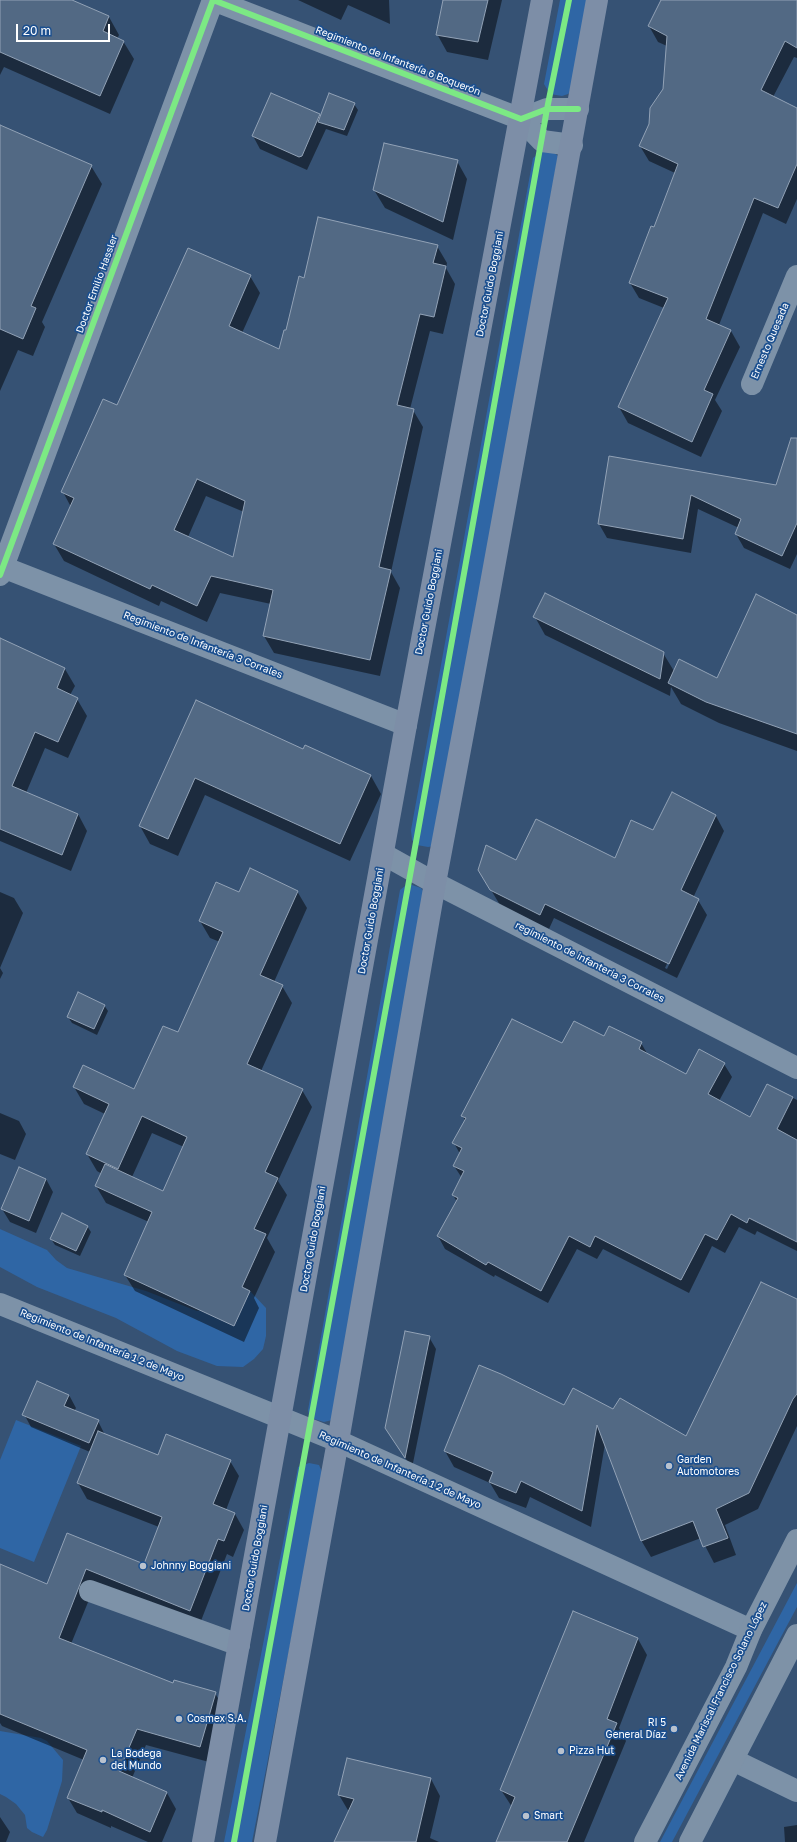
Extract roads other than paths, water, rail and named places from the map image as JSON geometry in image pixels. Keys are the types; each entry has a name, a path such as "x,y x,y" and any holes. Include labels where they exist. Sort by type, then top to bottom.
{"highway":[{"name":"Avenida Mariscal Francisco Solano López","path":"645,1842 736,1667 751,1630 797,1540"},
{"path":"694,1840 797,1635"}],"main road":[{"name":"Doctor Guido Boggiani","path":"203,1842 406,725 521,119 542,0"},
{"path":"265,1842 338,1442 435,883 572,145 597,0"}],"street":[{"name":"Regimiento de Infantería 6 Boquerón","path":"213,0 521,119"},
{"name":"Doctor Emilio Hassler","path":"1,569 213,0"},
{"path":"572,145 542,141 521,119 547,109 578,109"},
{"name":"Ernesto Quesada","path":"752,384 797,276"},
{"name":"Regimiento de Infantería 3 Corrales","path":"1,569 406,725"},
{"name":"regimiento de infanteria 3 Corrales","path":"383,854 435,883 797,1068"},
{"name":"Regimiento de Infantería 1 2 de Mayo","path":"0,1304 338,1442 751,1630"},
{"path":"90,1591 239,1644"},
{"path":"733,1760 797,1791"}],"place":[{"name":"Garden Automotores","path":"669,1466"},
{"name":"Johnny Boggiani","path":"143,1566"},
{"name":"Cosmex S.A.","path":"179,1719"},
{"name":"RI 5 General Díaz","path":"674,1729"},
{"name":"Pizza Hut","path":"561,1751"},
{"name":"La Bodega del Mundo","path":"103,1760"},
{"name":"Smart","path":"526,1816"}]}
